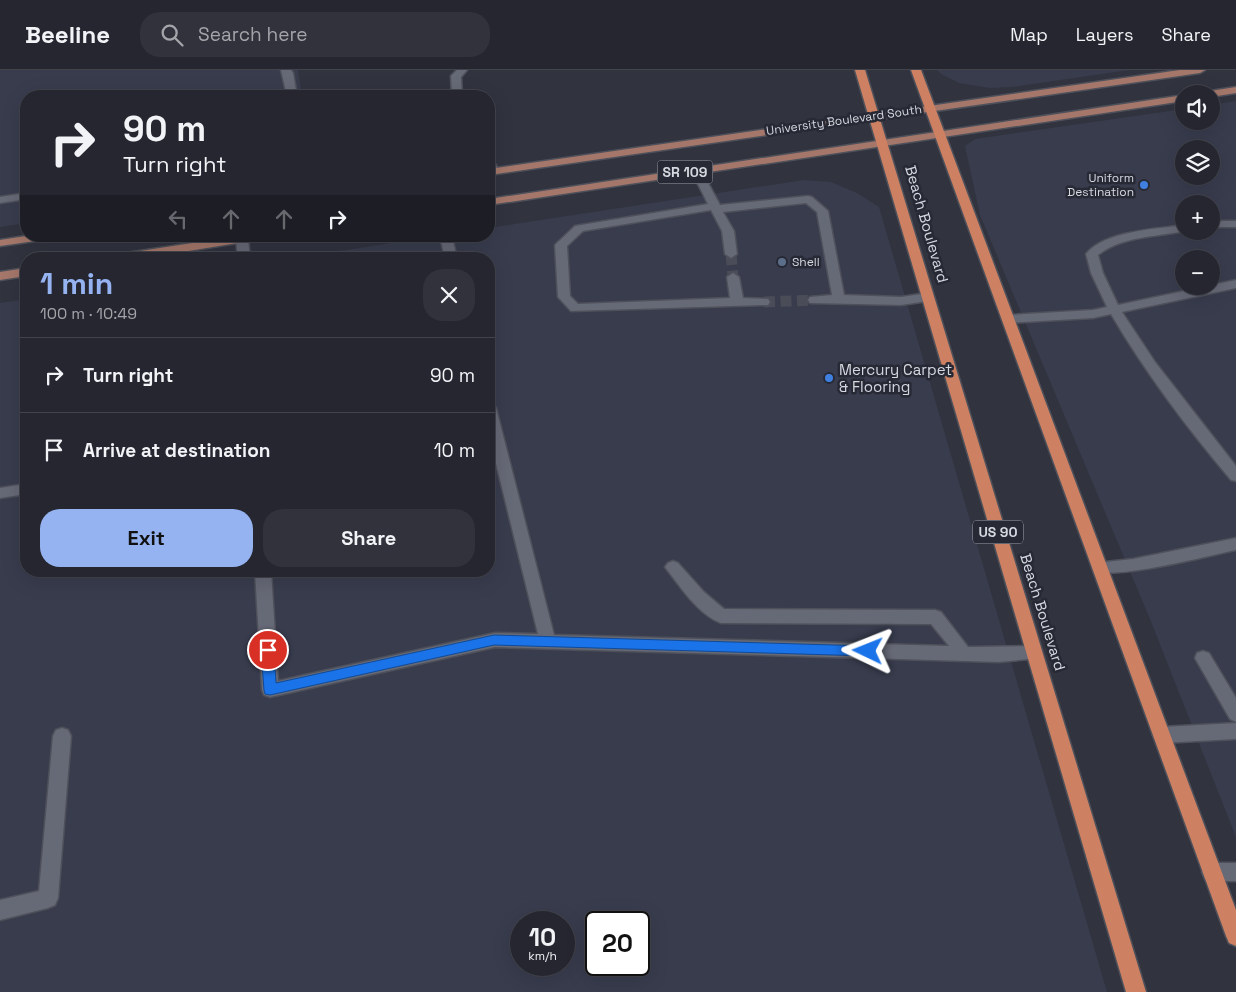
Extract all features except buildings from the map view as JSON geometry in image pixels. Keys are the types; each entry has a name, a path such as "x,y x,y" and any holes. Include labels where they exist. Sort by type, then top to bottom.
{"highway":[{"name":"Beach Boulevard","path":"860,70 1136,992"},
{"path":"916,70 1236,936"}],"main road":[{"name":"University Boulevard South","path":"495,168 1200,70"},
{"path":"1220,92 1236,90"},
{"name":"University Boulevard South","path":"495,201 939,133 1175,99"},
{"path":"0,243 20,240"},
{"path":"159,252 223,242"},
{"path":"0,276 20,273"}],"lane":[{"path":"286,70 291,90"},
{"path":"456,90 456,76 462,70"},
{"path":"696,170 728,231 731,254"},
{"path":"0,200 20,197"},
{"path":"764,302 575,308 564,297 561,245 579,228 715,208 808,199 822,211 839,299"},
{"path":"1220,224 1236,224"},
{"path":"1175,230 1115,240 1098,247 1092,254 1114,311 1165,385 1236,476"},
{"path":"733,277 738,302"},
{"path":"1008,319 1055,317 1114,311 1236,284"},
{"path":"814,300 901,300 928,297"},
{"path":"495,432 548,642"},
{"path":"0,494 20,490"},
{"path":"1101,567 1133,566 1236,544"},
{"path":"673,567 698,597 721,616 935,617 964,654"},
{"path":"263,577 270,690 494,640 999,655 1034,653"},
{"path":"1203,658 1236,714"},
{"path":"1162,735 1236,731"},
{"path":"0,910 48,898 62,736"},
{"path":"1212,872 1236,872"}],"shaded area":[{"path":"0,70 298,70 301,90 20,90 20,224 0,227"},
{"path":"937,70 1129,70 1012,87 990,88 959,83"},
{"path":"1236,101 1236,837 1150,619 980,215 965,146 975,139 1175,110 1175,130 1220,130 1220,104"},
{"path":"804,180 831,182 857,193 879,207 1107,992 0,992 0,303 20,300 20,577 495,577 495,252 333,252 397,242 495,242 495,227"}],"tunnel":[{"path":"731,254 733,277"},
{"path":"764,302 814,300"}],"place":[{"name":"Uniform Destination","path":"1144,185"},
{"name":"Shell","path":"782,262"},
{"name":"Mercury Carpet & Flooring","path":"829,378"}],"route":[{"path":"268,650 270,690 494,640 868,651"}]}
